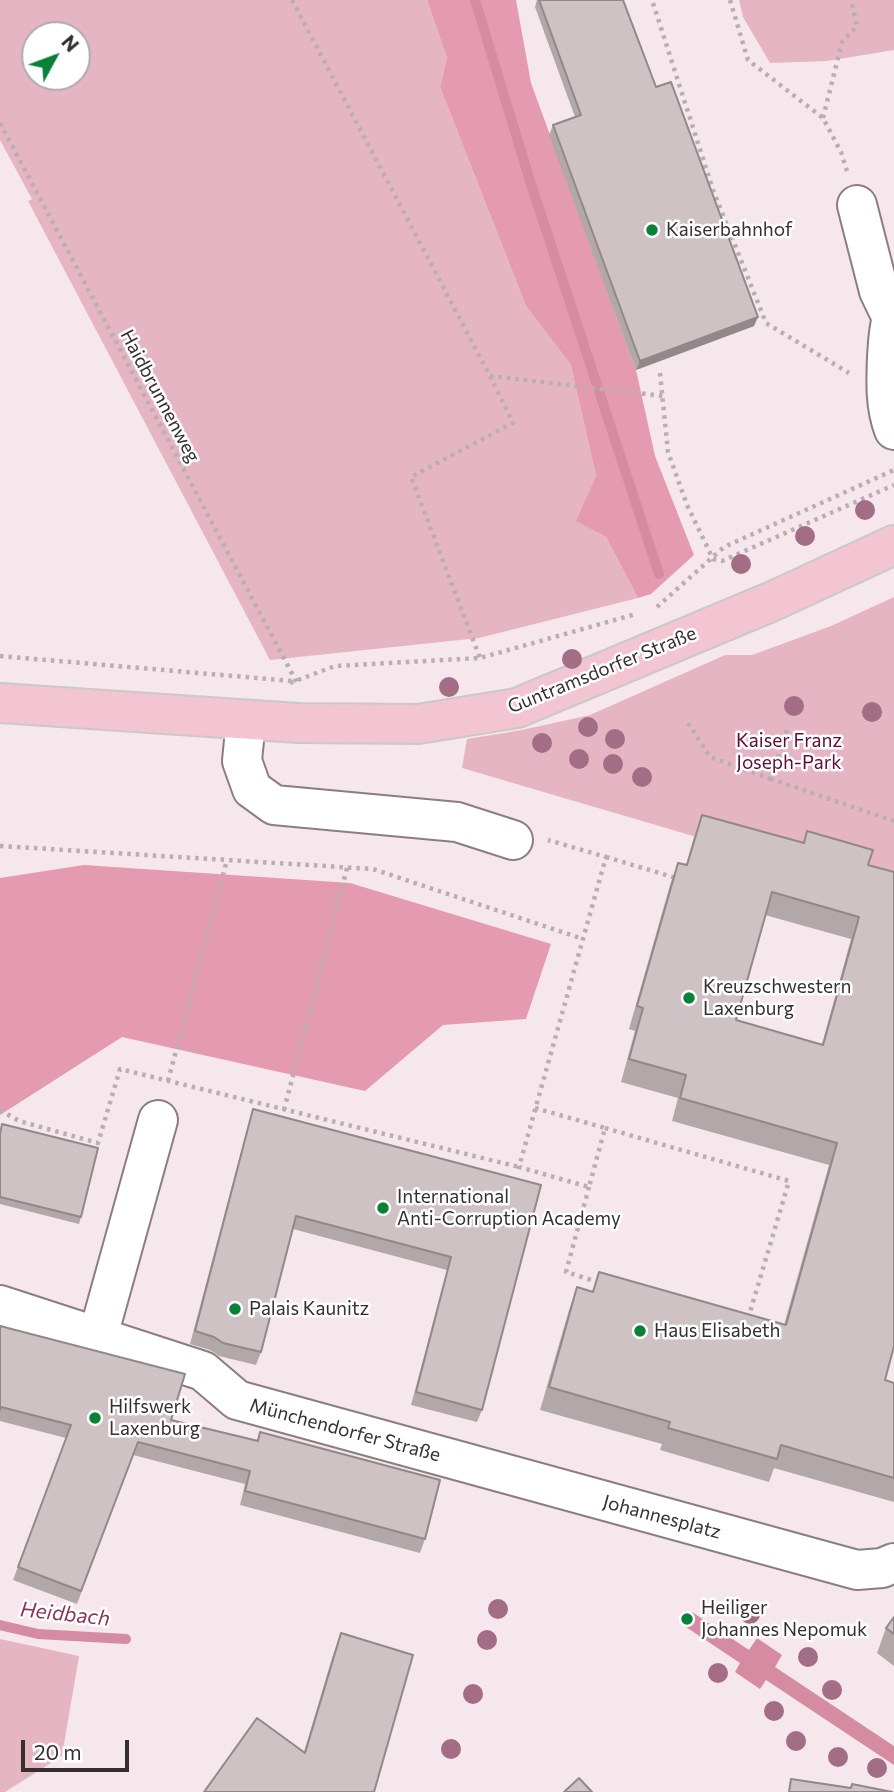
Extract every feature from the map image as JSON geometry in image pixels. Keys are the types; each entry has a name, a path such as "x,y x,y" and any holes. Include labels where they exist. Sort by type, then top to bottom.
{"main road":[{"name":"Guntramsdorfer Straße","path":"0,703 298,723 418,724 517,708 774,601 894,545"}],"street":[{"path":"858,205 878,291 893,317 889,329 890,413"},
{"path":"246,720 242,761 252,789 274,805 457,822 513,840"},
{"path":"98,1336 158,1120"},
{"name":"Münchendorfer Straße","path":"0,1305 203,1371 237,1400 500,1472"},
{"name":"Johannesplatz","path":"500,1472 857,1570 883,1568 894,1563"}],"path":[{"path":"292,0 513,423 411,477 480,658"},
{"path":"730,0 748,60 823,118 841,152 858,205"},
{"path":"823,118 842,41 857,26 851,0"},
{"path":"653,3 713,190 766,323 890,413"},
{"name":"Haidbrunnenweg","path":"0,123 296,682"},
{"path":"660,373 668,452 687,505 713,559"},
{"path":"490,376 663,396"},
{"path":"655,609 724,548 894,470"},
{"path":"713,559 722,561 894,485"},
{"path":"0,656 296,682 335,666 480,658 641,613"},
{"path":"688,723 710,757 894,821"},
{"path":"771,779 787,730"},
{"path":"513,840 535,837 682,880"},
{"path":"0,846 373,869 583,939"},
{"path":"519,1167 606,857"},
{"path":"168,1081 227,860"},
{"path":"284,1110 347,868"},
{"path":"0,1110 19,1121 99,1143 120,1069 519,1167 589,1187"},
{"path":"536,1108 789,1181 746,1327"},
{"path":"604,1284 566,1272 605,1128"}],"green space":[{"path":"0,0 427,0 447,58 440,87 526,306 571,365 596,476 577,521 606,537 638,598 479,638 270,660 28,201 32,199 0,140"},
{"path":"739,0 894,0 894,50 827,61 770,63 743,17"},
{"name":"Kaiser Franz Joseph-Park","path":"894,597 894,897 462,768 467,739 590,715 725,655 752,655 831,626"},
{"path":"0,1639 79,1656 62,1756 5,1792 0,1792"}],"shaded area":[{"path":"427,0 516,0 531,83 636,370 655,456 694,555 651,594 638,598 606,537 576,521 596,476 571,365 526,306 440,87 447,58"},
{"path":"84,865 350,883 551,944 526,1019 443,1025 365,1091 122,1037 0,1115 0,878"},
{"path":"692,1612 749,1650 757,1638 782,1655 775,1667 894,1746 894,1765 766,1680 760,1689 735,1672 740,1663 683,1625"}],"building":[{"name":"Kaiserbahnhof","path":"539,0 623,0 656,87 671,82 758,317 640,361 553,125 581,115"},
{"path":"702,815 804,843 807,831 873,850 868,865 894,872 894,1346 885,1380 894,1383 894,1478 781,1445 777,1459 668,1428 670,1422 549,1387 577,1287 593,1292 599,1272 786,1325 837,1143 680,1098 686,1075 629,1059 643,1008 637,1006 678,863 687,865","holes":["772,892 859,917 823,1045 736,1020"]},
{"name":"Palais Kaunitz","path":"253,1109 541,1185 482,1410 416,1392 451,1257 296,1216 261,1352 223,1343 195,1331"},
{"path":"2,1124 98,1148 81,1217 0,1197"},
{"path":"0,1326 185,1374 171,1420 258,1441 260,1432 440,1480 425,1539 245,1491 250,1471 138,1442 81,1591 18,1567 71,1425 1,1407 0,1410"},
{"path":"894,1617 894,1634 886,1628"},
{"path":"341,1633 413,1655 374,1792 204,1792 257,1718 305,1753"},
{"path":"579,1778 592,1792 564,1792"},
{"path":"791,1779 851,1788 852,1784 892,1792 789,1792"}],"waterway":[{"path":"475,0 531,184 659,574"},
{"name":"Heidbach","path":"0,1625 38,1634 126,1639"}],"place":[{"name":"Kaiserbahnhof","path":"652,230"},
{"name":"Kreuzschwestern Laxenburg","path":"689,998"},
{"name":"International Anti-Corruption Academy","path":"383,1208"},
{"name":"Palais Kaunitz","path":"235,1309"},
{"name":"Haus Elisabeth","path":"640,1331"},
{"name":"Hilfswerk Laxenburg","path":"95,1418"},
{"name":"Heiliger Johannes Nepomuk","path":"687,1619"}]}
